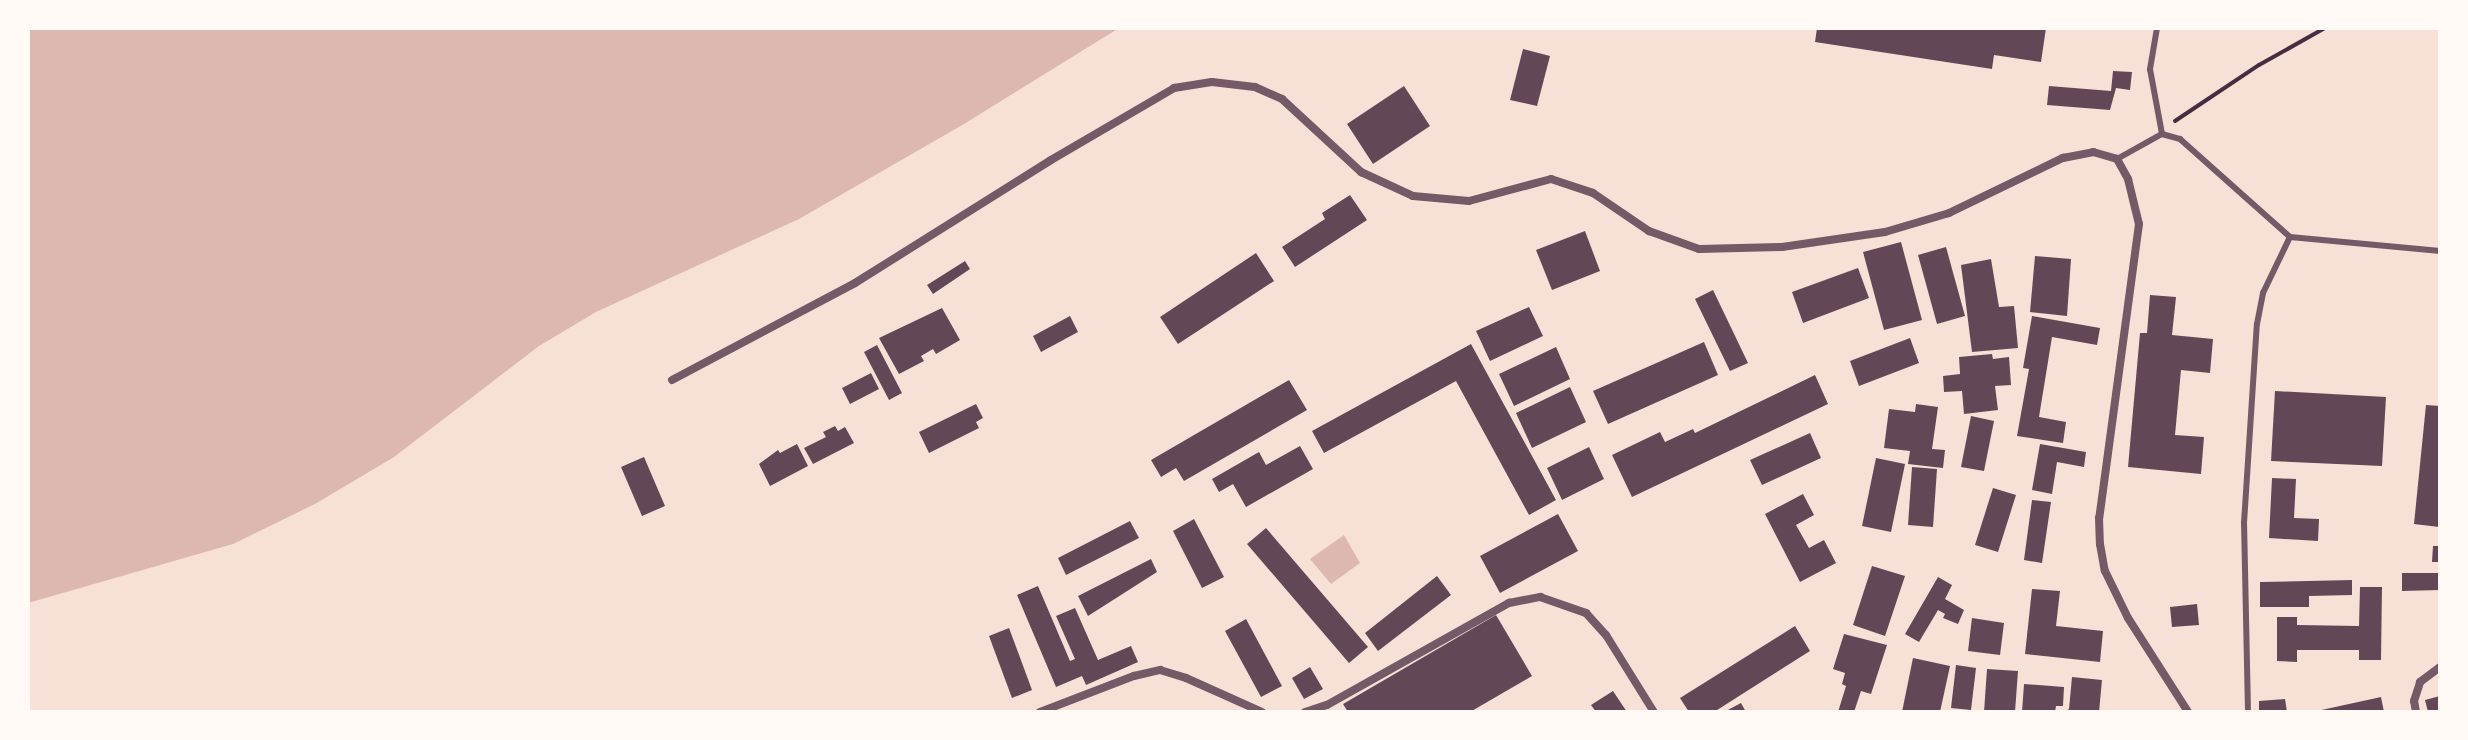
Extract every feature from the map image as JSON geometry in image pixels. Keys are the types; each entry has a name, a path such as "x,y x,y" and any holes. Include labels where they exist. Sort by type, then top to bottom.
{"street":[{"path":"672,380 855,283 1051,160 1174,88 1212,82 1255,87 1282,99 1361,172 1413,196 1469,201 1551,179 1593,193 1649,231 1699,249 1782,247 1885,232 1949,213 2063,158 2093,152 2117,159 2128,179 2139,224 2099,518 2100,544 2105,571 2128,618 2188,712"},
{"path":"1305,712 1327,705 1509,603 1540,597 1586,613 1606,635 1654,712"},
{"path":"2416,712 2414,701 2420,682 2440,667"},
{"path":"1040,712 1134,676 1160,670 1186,678 1262,712"}],"lane":[{"path":"2157,28 2150,69 2162,134"},
{"path":"2117,159 2162,134 2180,139 2290,237 2440,251"},
{"path":"2248,712 2244,523 2257,324 2263,293 2290,237"}],"path":[{"path":"2170,125 2196,104 2325,28"}],"shaded area":[{"path":"28,28 1119,28 964,124 799,219 596,312 539,346 394,457 315,504 233,544 28,603"},
{"path":"1344,535 1360,563 1331,584 1310,559"}],"building":[{"path":"1817,28 2046,28 2041,62 1994,55 1992,69 1815,42"},
{"path":"1523,49 1550,56 1537,106 1510,100"},
{"path":"2113,71 2132,72 2130,90 2116,88 2110,110 2047,105 2049,86 2111,91"},
{"path":"1404,86 1430,126 1373,164 1347,124"},
{"path":"1350,195 1367,220 1295,267 1282,247 1325,219 1322,213"},
{"path":"1585,231 1600,271 1552,290 1536,250"},
{"path":"1901,242 1922,320 1884,330 1863,252"},
{"path":"1946,247 1965,316 1937,324 1918,255"},
{"path":"1256,253 1274,281 1178,344 1160,317"},
{"path":"2035,256 2071,259 2067,316 2030,312"},
{"path":"1991,259 1999,307 2014,306 2018,348 1972,352 1961,265"},
{"path":"965,261 970,269 933,294 927,285"},
{"path":"1858,268 1869,298 1803,323 1792,292"},
{"path":"1713,290 1748,363 1730,371 1695,299"},
{"path":"2150,295 2176,297 2172,335 2213,339 2210,373 2181,370 2175,435 2204,437 2201,474 2128,467 2140,333 2147,333"},
{"path":"1529,307 1543,336 1490,361 1476,331"},
{"path":"942,308 960,340 936,354 933,349 921,356 924,361 899,374 879,338"},
{"path":"1070,316 1078,332 1041,352 1033,336"},
{"path":"2032,316 2100,328 2097,345 2052,337 2039,417 2066,422 2063,443 2017,436 2029,369 2023,368"},
{"path":"1910,338 1919,363 1859,386 1850,361"},
{"path":"1704,342 1718,375 1608,424 1593,391"},
{"path":"1471,344 1556,500 1529,515 1456,381 1324,453 1312,431"},
{"path":"877,345 902,393 889,400 864,352"},
{"path":"1556,347 1570,379 1514,406 1499,374"},
{"path":"1992,354 1993,359 2009,357 2011,385 1995,386 1998,410 1964,414 1962,391 1944,392 1943,376 1960,374 1959,357"},
{"path":"871,373 879,389 850,404 842,388"},
{"path":"1815,375 1828,404 1632,497 1612,455 1660,432 1665,442 1693,429 1695,433"},
{"path":"1289,380 1307,410 1184,481 1176,468 1161,477 1151,460"},
{"path":"1570,387 1586,422 1532,448 1516,413"},
{"path":"2275,391 2386,397 2382,466 2271,461"},
{"path":"976,404 983,418 976,422 979,428 929,453 919,432"},
{"path":"1916,404 1938,407 1932,449 1945,450 1943,468 1908,464 1910,451 1884,448 1889,409 1915,412"},
{"path":"2426,405 2440,406 2439,527 2414,524"},
{"path":"1971,416 1994,421 1984,471 1961,467"},
{"path":"835,426 838,431 845,427 854,443 813,464 804,448 826,437 823,432"},
{"path":"1810,433 1821,458 1762,485 1750,460"},
{"path":"797,444 808,466 770,486 759,464 778,450 780,453"},
{"path":"2040,444 2086,452 2084,467 2057,462 2052,494 2032,490"},
{"path":"1300,446 1313,469 1246,507 1233,484 1219,492 1212,479 1259,452 1266,465"},
{"path":"1589,447 1604,479 1562,500 1547,468"},
{"path":"644,457 665,506 642,516 621,467"},
{"path":"1876,458 1905,464 1891,532 1862,526"},
{"path":"1912,467 1937,469 1933,527 1908,525"},
{"path":"2272,478 2296,479 2294,518 2319,519 2318,541 2269,538"},
{"path":"1993,488 2016,495 1998,552 1975,545"},
{"path":"1803,494 1814,515 1796,525 1809,548 1824,540 1836,563 1800,582 1765,514"},
{"path":"2032,500 2051,502 2042,563 2024,560"},
{"path":"1558,514 1578,551 1500,593 1480,556"},
{"path":"1194,519 1224,577 1202,588 1173,531"},
{"path":"1130,521 1139,538 1066,575 1058,558"},
{"path":"1266,528 1368,647 1349,663 1247,544"},
{"path":"2433,546 2440,546 2440,562 2432,562"},
{"path":"1151,559 1157,572 1088,616 1078,596"},
{"path":"1872,566 1905,576 1885,636 1853,625"},
{"path":"2402,573 2440,573 2440,590 2402,591"},
{"path":"1437,576 1451,595 1378,651 1365,633"},
{"path":"1938,577 1952,585 1945,599 1964,610 1958,624 1943,618 1945,614 1938,610 1919,642 1905,634"},
{"path":"2352,580 2352,595 2309,596 2309,607 2260,607 2260,582"},
{"path":"1038,586 1070,661 1075,659 1056,616 1075,608 1098,660 1131,646 1138,662 1086,685 1082,676 1056,687 1017,595"},
{"path":"2360,587 2382,587 2381,660 2359,660 2359,650 2297,650 2297,662 2277,661 2277,617 2297,617 2297,625 2359,626"},
{"path":"2032,589 2060,591 2056,626 2103,631 2100,662 2025,654"},
{"path":"2197,604 2199,625 2172,627 2170,607"},
{"path":"1496,615 1532,676 1470,712 1348,712 1343,704"},
{"path":"1972,618 2004,623 2000,655 1968,651"},
{"path":"1246,619 1282,686 1261,697 1225,631"},
{"path":"1795,626 1810,651 1714,712 1689,712 1680,698"},
{"path":"1009,628 1032,690 1012,698 989,636"},
{"path":"1844,634 1887,645 1871,694 1861,691 1854,712 1838,712 1846,686 1842,684 1845,673 1833,669"},
{"path":"1913,658 1950,666 1940,712 1902,712"},
{"path":"1956,665 1976,668 1971,710 1951,708"},
{"path":"1310,667 1323,689 1304,699 1292,678"},
{"path":"1987,669 2018,671 2015,712 1984,712"},
{"path":"2072,677 2102,680 2099,712 2064,712 2069,709"},
{"path":"2024,684 2064,687 2063,706 2056,706 2055,712 2022,712"},
{"path":"1613,691 1627,712 1596,712 1591,705"},
{"path":"2440,696 2440,712 2428,712 2425,700"},
{"path":"2381,697 2384,712 2317,712 2317,711"},
{"path":"2285,699 2287,712 2259,712 2259,701"},
{"path":"1741,703 1746,712 1724,712"}]}
